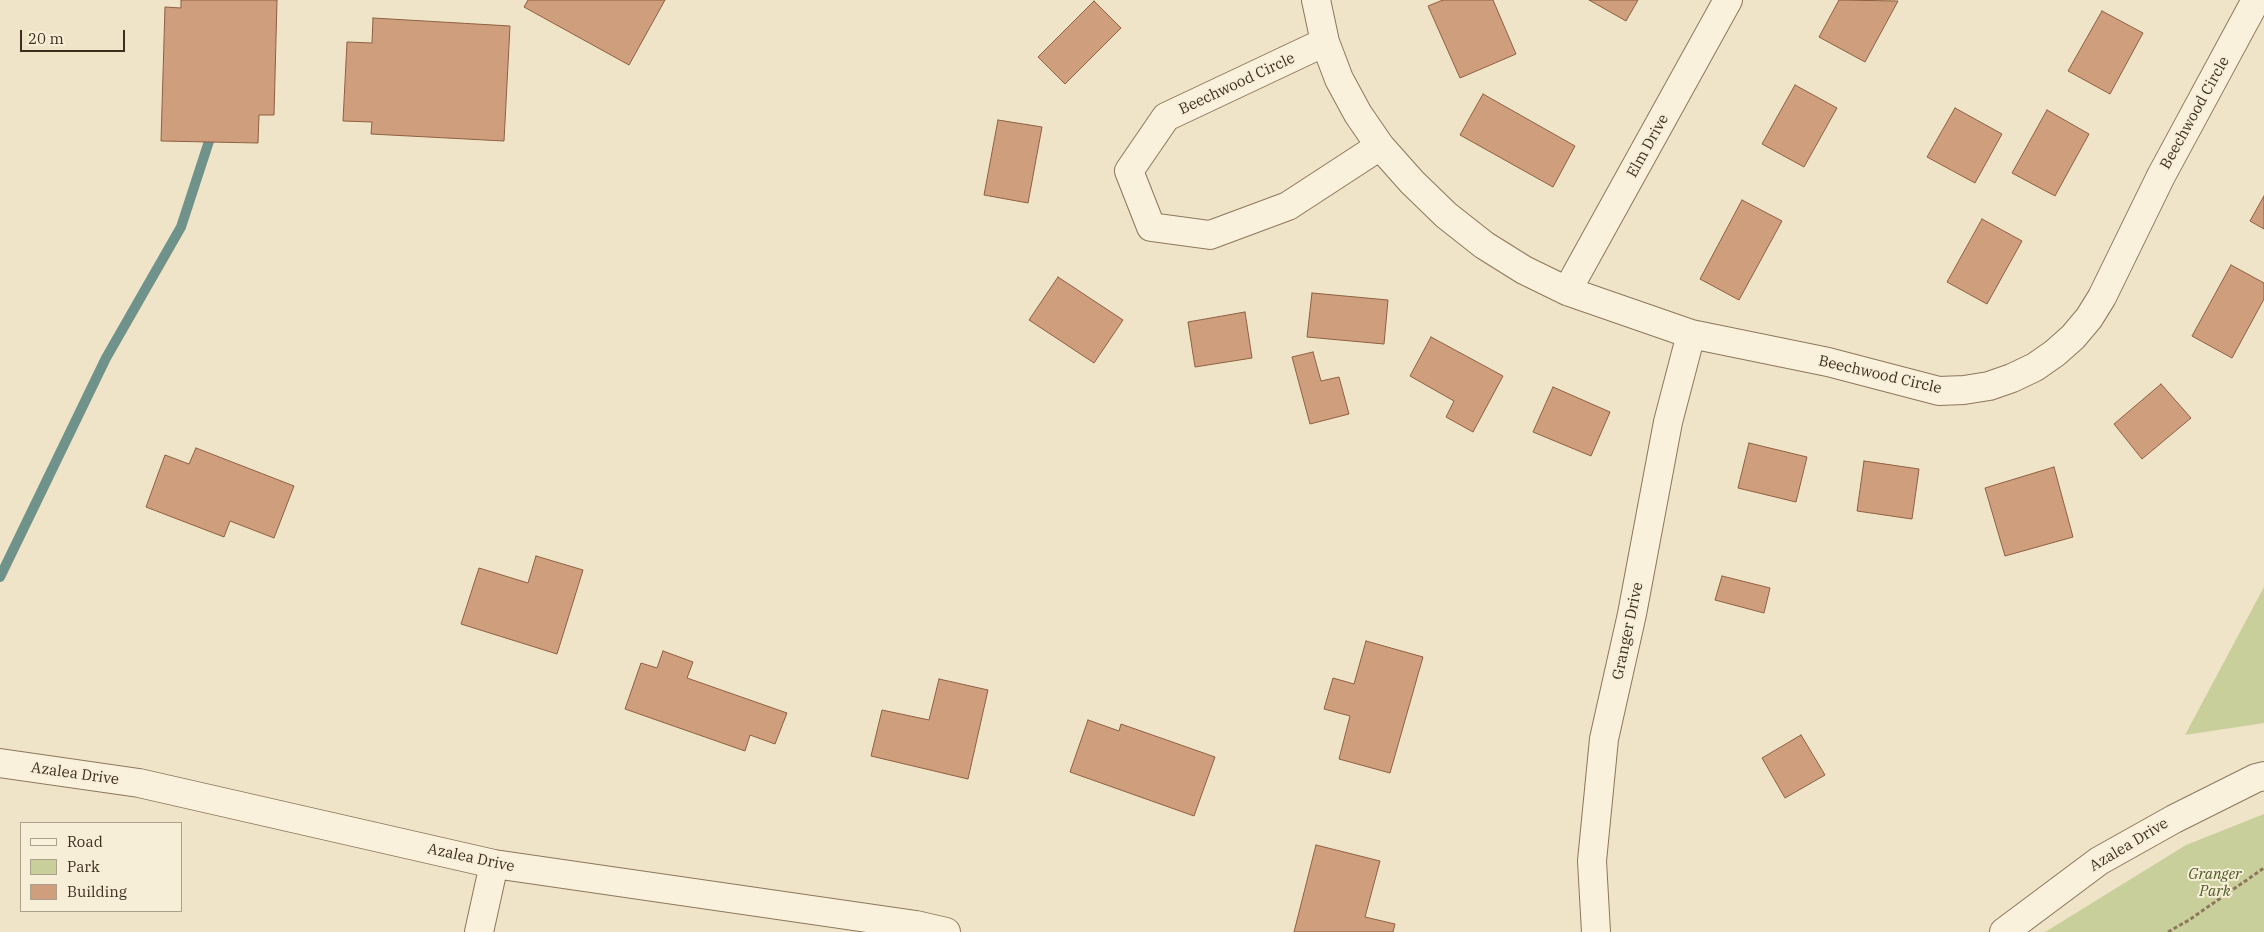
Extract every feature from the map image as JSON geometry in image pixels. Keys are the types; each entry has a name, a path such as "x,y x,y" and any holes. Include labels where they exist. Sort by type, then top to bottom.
{"street":[{"name":"Beechwood Circle","path":"1316,0 1325,42 1339,79 1358,114 1380,146 1412,182 1461,227 1484,245 1524,270 1567,291 1691,334 1828,362 1939,391 1964,390 1988,386 2012,378 2035,367 2073,337 2089,318 2102,297 2160,176 2256,0"},
{"name":"Elm Drive","path":"1567,291 1728,0"},
{"name":"Beechwood Circle","path":"1325,42 1166,117 1129,171 1151,227 1210,235 1288,206 1380,146"},
{"name":"Granger Drive","path":"1596,932 1592,861 1604,739 1635,596 1668,422 1691,334"},
{"name":"Azalea Drive","path":"0,763 139,783 494,864 906,923 946,932"},
{"name":"Azalea Drive","path":"2004,932 2099,861 2174,819 2256,778 2264,776"},
{"path":"480,932 494,864"}],"path":[{"path":"2168,932 2189,920 2264,868"}],"green space":[{"path":"2264,587 2264,723 2185,735"},
{"name":"Granger Park","path":"2264,814 2264,932 2045,932 2186,845"}],"building":[{"path":"181,0 277,0 274,115 259,115 258,143 161,141 165,7 181,8"},
{"path":"528,0 665,0 629,65 524,7"},
{"path":"1443,0 1493,0 1516,54 1460,78 1428,6"},
{"path":"1589,0 1638,0 1626,21"},
{"path":"1839,0 1898,1 1865,62 1819,37"},
{"path":"1094,1 1121,28 1065,84 1038,57"},
{"path":"2102,11 2143,33 2110,94 2068,71"},
{"path":"373,18 510,26 504,141 371,134 372,122 343,121 347,42 372,43"},
{"path":"1795,85 1837,108 1804,167 1762,144"},
{"path":"1483,94 1575,146 1553,187 1460,135"},
{"path":"1955,108 2002,134 1975,183 1927,157"},
{"path":"2047,110 2089,134 2055,196 2012,173"},
{"path":"998,120 1042,127 1028,203 984,195"},
{"path":"2264,196 2264,229 2250,221"},
{"path":"1742,200 1782,221 1739,300 1700,279"},
{"path":"1982,219 2022,241 1987,304 1947,282"},
{"path":"2231,265 2264,283 2264,299 2232,358 2192,336"},
{"path":"1058,277 1123,320 1094,363 1029,320"},
{"path":"1312,293 1388,300 1384,344 1307,337"},
{"path":"1245,312 1252,358 1195,367 1188,322"},
{"path":"1431,337 1503,376 1473,432 1446,417 1454,401 1410,376"},
{"path":"1313,352 1321,381 1339,377 1349,414 1310,424 1292,357"},
{"path":"2161,384 2191,418 2142,459 2114,424"},
{"path":"1553,387 1610,412 1591,456 1533,432"},
{"path":"1749,443 1807,457 1796,502 1738,488"},
{"path":"196,448 294,486 274,538 230,521 224,537 146,507 165,455 189,464"},
{"path":"1864,461 1919,469 1912,519 1857,511"},
{"path":"2054,467 2073,537 2005,556 1985,488"},
{"path":"536,556 583,570 557,654 461,624 479,568 528,583"},
{"path":"1722,576 1770,588 1764,613 1715,600"},
{"path":"1366,641 1423,657 1390,773 1339,759 1350,716 1324,709 1333,678 1354,684"},
{"path":"663,651 693,662 687,678 787,713 775,744 750,735 745,751 625,709 641,663 657,668"},
{"path":"939,679 988,690 968,779 871,756 882,710 929,720"},
{"path":"1088,720 1119,731 1121,724 1215,757 1194,816 1070,772"},
{"path":"1801,735 1825,775 1785,798 1762,758"},
{"path":"1316,845 1380,861 1365,917 1395,924 1393,932 1294,932"}],"waterway":[{"path":"0,577 106,358 181,227 213,129"}]}
